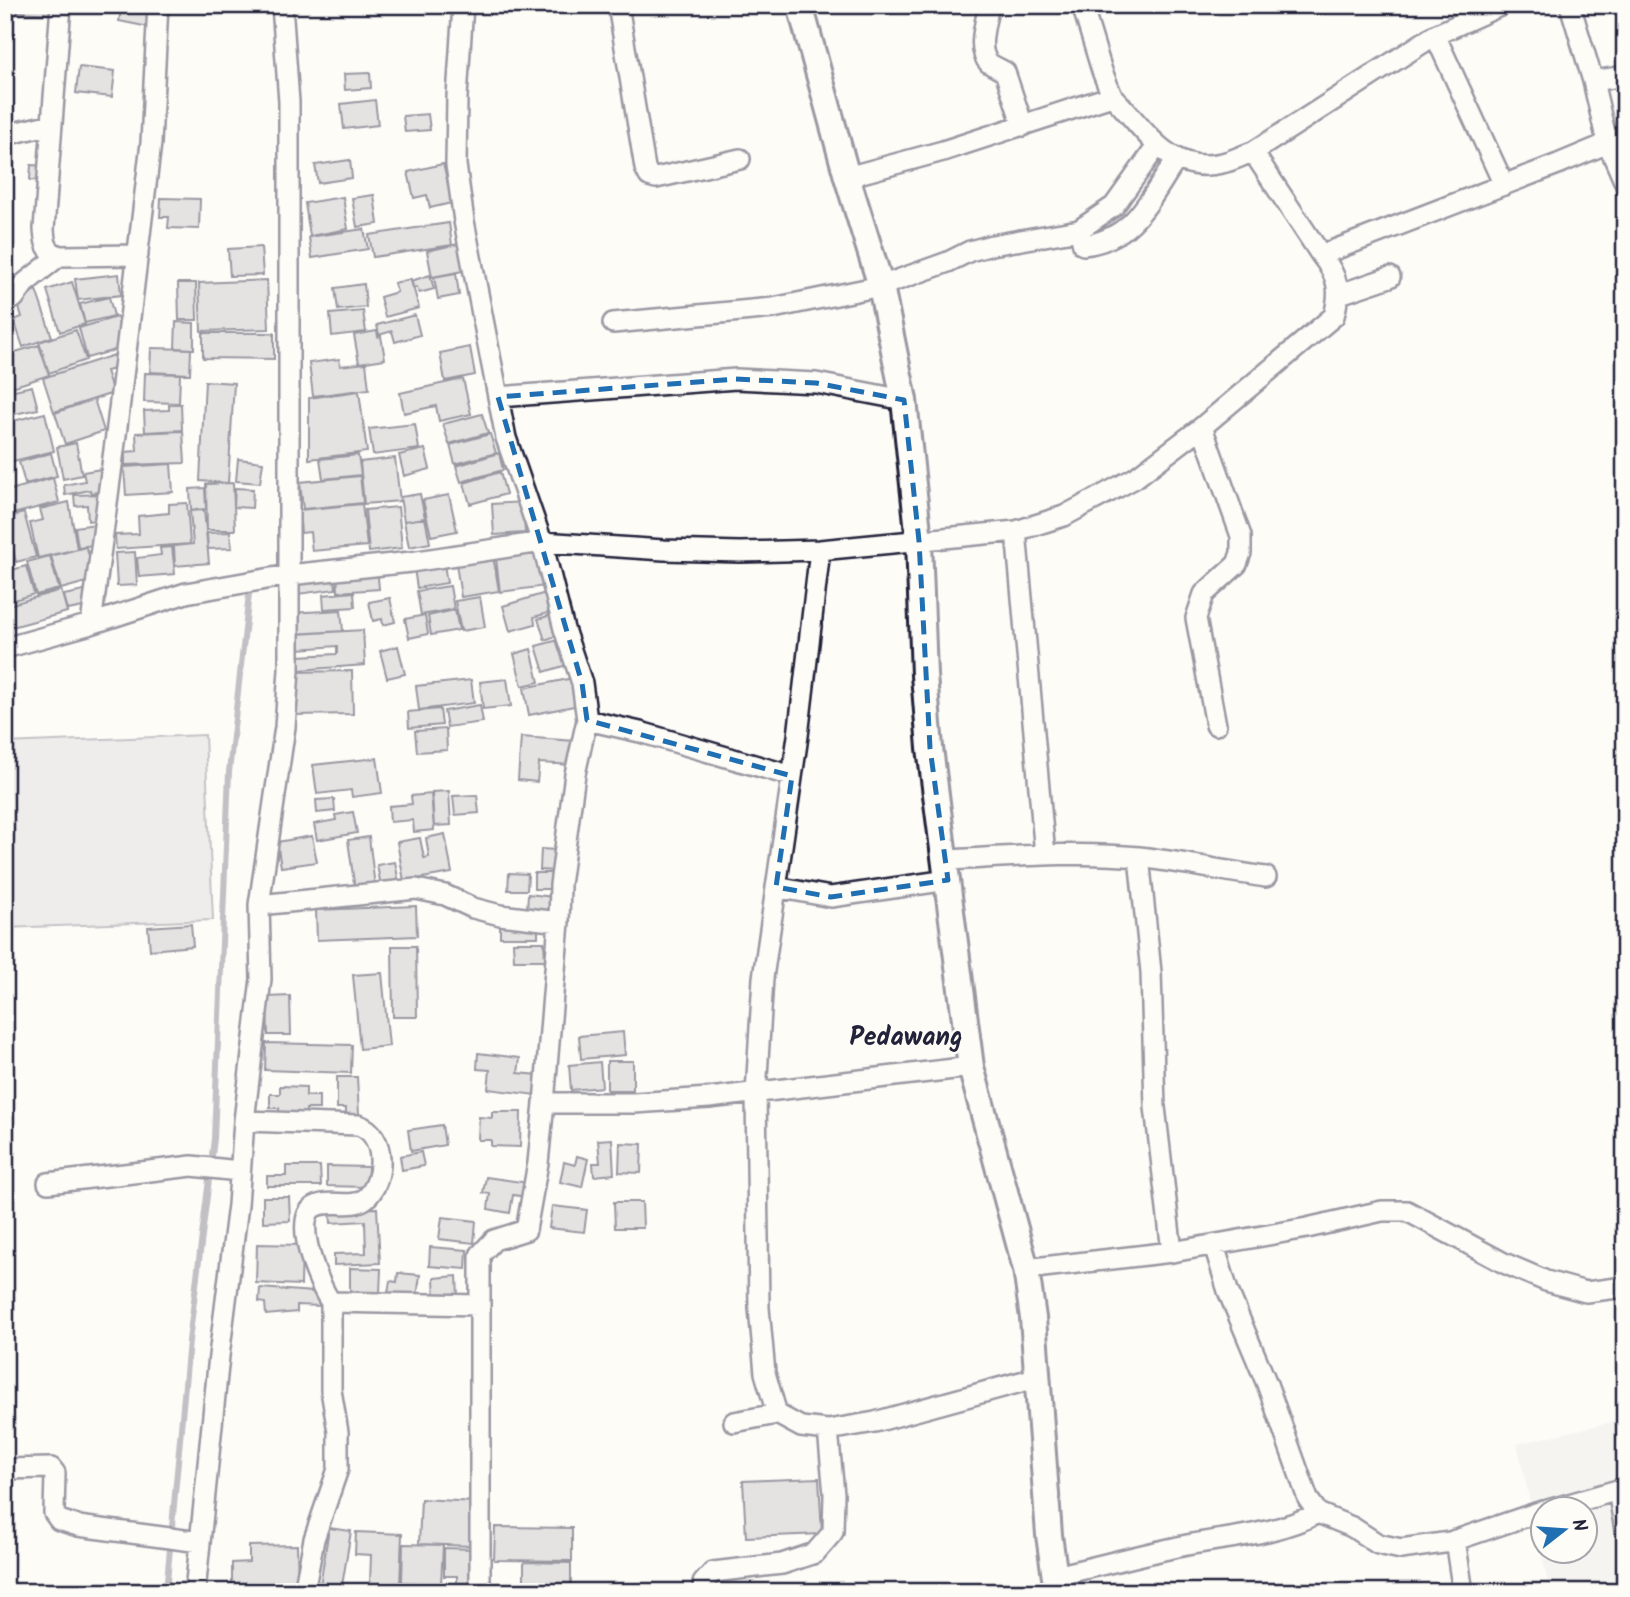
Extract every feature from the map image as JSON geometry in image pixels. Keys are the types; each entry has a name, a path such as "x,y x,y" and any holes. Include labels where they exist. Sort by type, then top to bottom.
{"street":[{"path":"61,5 44,229 46,246 59,256 138,255"},
{"path":"91,624 151,143 158,5"},
{"path":"195,1592 192,1541 238,1205 232,1170 244,1121 261,979 258,905 285,727 289,670 289,102 282,5"},
{"path":"463,5 456,165 464,222 506,438 542,542 564,629 582,683 587,720 573,788 560,885 544,1103 538,1163 526,1230 494,1240 480,1255 480,1592"},
{"path":"618,5 645,168 649,176 656,178 740,159"},
{"path":"800,5 847,177 881,286 904,400 919,541 930,748 971,1067 1026,1269 1039,1377 1049,1535 1056,1584 1185,1545 1269,1531 1298,1523 1318,1513"},
{"path":"989,5 983,45 985,56 990,63 1005,72 1023,126"},
{"path":"1082,5 1112,96 1157,146 1176,160 1195,165 1221,163 1253,152 1435,35 1502,5"},
{"path":"1570,5 1593,82 1616,139 1625,183"},
{"path":"1435,35 1504,185"},
{"path":"1593,82 1625,76"},
{"path":"847,177 1023,126 1112,96"},
{"path":"5,135 52,124"},
{"path":"1321,256 1616,139"},
{"path":"1081,238 1114,206 1157,146"},
{"path":"5,648 186,593 289,575 411,562 542,542 664,550 820,550 1016,531 1064,516 1135,478 1202,427 1335,316 1340,294 1330,266 1253,152"},
{"path":"613,323 773,308 881,286 992,245 1081,238 1102,243 1122,233 1137,217 1176,160"},
{"path":"5,302 14,298 25,283 59,256"},
{"path":"1340,294 1390,277"},
{"path":"498,397 736,379 816,383 904,400"},
{"path":"1202,427 1241,536 1241,552 1237,564 1205,594 1196,618 1216,725"},
{"path":"1016,531 1045,855"},
{"path":"777,1414 765,1373 759,1308 756,1093 763,978 820,550"},
{"path":"587,720 640,732 792,776"},
{"path":"776,887 831,897 947,870 1045,855 1139,858 1266,877"},
{"path":"1139,858 1151,972 1155,1107 1171,1252"},
{"path":"258,905 416,890 445,895 473,908 500,915 559,922"},
{"path":"544,1103 634,1103 756,1093 971,1067"},
{"path":"244,1121 358,1125 371,1132 377,1144 380,1162 379,1179 365,1200 317,1206 310,1212 306,1230 313,1268 322,1289 331,1301 331,1390 338,1432 338,1469 314,1539 304,1592"},
{"path":"48,1183 200,1166 232,1170"},
{"path":"1026,1269 1171,1252 1382,1211 1407,1211 1504,1264 1546,1281 1586,1292 1625,1287"},
{"path":"1214,1245 1228,1291 1267,1384 1308,1499 1318,1513 1352,1527 1378,1545 1401,1549 1455,1540 1528,1516"},
{"path":"331,1301 479,1305"},
{"path":"734,1422 777,1414 801,1427 828,1430 875,1422 1039,1377"},
{"path":"703,1592 704,1583 713,1572 782,1564 815,1553 833,1532 834,1494 828,1430"},
{"path":"5,1469 51,1468 55,1473 54,1513 58,1520 78,1526 192,1541"},
{"path":"1597,1496 1621,1489 1625,1530"},
{"path":"1455,1540 1462,1592"}],"highlighted area":[{"path":"736,379 816,383 904,400 919,541 930,748 948,880 831,897 776,887 792,776 587,720 582,683 498,397"}],"shaded area":[{"path":"205,735 213,920 5,928 5,743"},
{"path":"1625,1419 1625,1592 1550,1592 1544,1566 1598,1566 1598,1496 1529,1496 1517,1444"}],"building":[{"path":"17,5 54,5 54,14 17,12"},
{"path":"122,5 153,5 149,27 119,21"},
{"path":"79,67 115,71 112,97 76,93"},
{"path":"370,73 371,88 345,90 344,74"},
{"path":"375,100 378,125 344,129 341,104"},
{"path":"428,114 430,130 405,132 403,116"},
{"path":"350,160 352,178 318,183 315,165"},
{"path":"443,164 449,187 456,185 460,201 430,208 427,195 414,198 408,172"},
{"path":"31,165 47,166 45,181 30,180"},
{"path":"374,195 378,224 357,227 352,198"},
{"path":"343,197 348,229 310,236 305,203"},
{"path":"161,198 200,199 199,229 168,228 169,217 160,217"},
{"path":"449,223 452,245 373,257 369,235"},
{"path":"364,229 368,249 312,258 309,237"},
{"path":"458,244 463,271 432,277 427,251"},
{"path":"261,247 263,275 230,276 228,249"},
{"path":"456,273 459,295 438,299 434,277"},
{"path":"119,274 121,295 78,300 75,279"},
{"path":"430,275 434,289 419,293 417,287 413,288 411,281"},
{"path":"411,279 419,308 385,317 380,297 397,292 394,283"},
{"path":"267,280 269,329 201,331 199,283"},
{"path":"72,282 85,324 60,332 47,290"},
{"path":"178,283 196,283 197,320 179,320"},
{"path":"364,284 366,307 338,310 335,288"},
{"path":"36,290 52,337 23,347 14,320 22,317 16,298"},
{"path":"109,297 114,316 85,323 80,304"},
{"path":"363,311 366,332 332,336 330,314"},
{"path":"415,315 420,335 395,342 392,331 379,335 377,325"},
{"path":"117,317 125,347 87,358 79,328"},
{"path":"176,322 194,323 194,349 175,348"},
{"path":"76,330 86,360 49,373 39,342"},
{"path":"377,331 378,337 381,336 385,359 359,363 354,335"},
{"path":"203,333 274,333 274,359 203,358"},
{"path":"39,345 49,375 12,387 5,355"},
{"path":"470,347 475,375 445,381 440,353"},
{"path":"151,348 191,349 190,374 150,372"},
{"path":"114,355 118,368 106,371 113,393 54,412 43,378"},
{"path":"339,359 340,366 366,363 369,389 313,396 309,363"},
{"path":"145,373 180,374 179,403 144,402"},
{"path":"463,379 471,414 439,421 436,406 404,413 400,393"},
{"path":"205,381 234,383 228,483 200,481"},
{"path":"32,386 38,409 5,416 5,392"},
{"path":"359,391 367,452 309,459 309,398"},
{"path":"94,399 104,431 65,444 55,413"},
{"path":"169,404 181,404 182,430 145,432 144,411 169,410"},
{"path":"45,413 54,451 5,463 5,423"},
{"path":"482,414 488,433 449,444 443,424"},
{"path":"415,424 419,449 373,455 369,429"},
{"path":"183,431 185,463 125,465 125,452 137,451 136,433"},
{"path":"490,434 496,453 455,464 450,445"},
{"path":"76,443 82,475 63,479 57,447"},
{"path":"425,449 430,469 404,476 399,455"},
{"path":"51,453 57,476 25,484 19,462"},
{"path":"499,453 503,470 461,482 456,466"},
{"path":"358,455 361,475 323,479 320,459"},
{"path":"395,458 400,501 364,504 360,462"},
{"path":"238,459 263,462 260,483 236,481"},
{"path":"171,464 173,492 126,495 124,467"},
{"path":"101,469 105,491 91,493 90,490 65,495 64,485 85,481 83,472"},
{"path":"500,472 506,494 470,504 464,483"},
{"path":"360,476 363,503 303,509 300,482"},
{"path":"53,478 59,502 13,514 7,491"},
{"path":"233,483 235,530 207,530 206,484"},
{"path":"205,488 206,509 191,510 190,489"},
{"path":"235,488 253,489 252,508 234,507"},
{"path":"106,494 104,519 88,521 87,505 75,506 74,495"},
{"path":"420,494 425,518 404,521 400,497"},
{"path":"449,495 457,531 431,536 423,500"},
{"path":"69,502 77,549 38,558 30,523 43,520 40,509"},
{"path":"523,502 525,533 494,535 492,504"},
{"path":"187,503 190,544 116,549 115,535 139,534 138,516 169,513 169,504"},
{"path":"362,504 367,546 312,551 310,532 301,533 299,510"},
{"path":"398,507 402,548 369,552 365,510"},
{"path":"204,510 209,563 175,566 174,546 193,544 190,511"},
{"path":"24,513 36,557 16,562 5,518"},
{"path":"425,518 430,543 409,547 404,521"},
{"path":"103,523 101,544 78,547 75,527"},
{"path":"230,532 232,548 208,549 207,533"},
{"path":"540,544 546,586 500,592 495,550"},
{"path":"86,547 97,579 61,589 51,556"},
{"path":"172,547 175,574 139,577 137,558 161,555 160,548"},
{"path":"492,550 499,591 461,597 455,557"},
{"path":"135,552 137,585 117,586 115,553"},
{"path":"50,556 59,589 36,595 27,562"},
{"path":"443,558 447,583 417,588 413,562"},
{"path":"26,566 34,594 5,603 5,572"},
{"path":"377,566 379,589 338,592 337,570"},
{"path":"334,570 336,589 298,594 295,575"},
{"path":"450,586 454,609 421,615 417,591"},
{"path":"94,589 93,605 68,610 64,595"},
{"path":"61,590 67,612 5,629 5,606"},
{"path":"552,591 558,610 534,617 535,624 510,631 503,606"},
{"path":"354,592 355,607 324,609 323,595"},
{"path":"480,597 485,627 461,631 455,601"},
{"path":"390,598 395,622 383,625 382,619 373,621 369,602"},
{"path":"341,610 343,631 291,634 290,613"},
{"path":"455,610 459,630 431,635 428,616"},
{"path":"558,613 564,633 545,640 538,619"},
{"path":"425,615 428,634 409,638 405,619"},
{"path":"363,630 365,665 299,670 298,656 337,654 337,646 298,649 297,634"},
{"path":"566,638 573,663 544,672 536,646"},
{"path":"398,646 405,674 387,678 380,651"},
{"path":"531,649 539,682 522,686 514,654"},
{"path":"352,671 353,714 292,715 290,672"},
{"path":"578,677 584,704 529,715 524,688"},
{"path":"507,679 511,706 483,709 480,682"},
{"path":"471,680 474,703 419,710 416,686"},
{"path":"480,705 483,722 447,727 444,711"},
{"path":"440,709 442,725 409,728 408,712"},
{"path":"446,729 447,750 417,752 415,731"},
{"path":"521,737 575,741 574,765 539,763 537,782 518,780"},
{"path":"377,758 382,793 352,797 351,790 317,794 313,765"},
{"path":"449,791 451,825 434,826 432,792"},
{"path":"431,794 434,830 414,832 413,820 390,822 389,806 412,804 411,796"},
{"path":"477,795 479,813 455,815 453,796"},
{"path":"334,799 335,811 317,813 316,800"},
{"path":"353,812 357,833 317,840 314,824 336,820 335,815"},
{"path":"445,834 452,873 404,881 397,842 420,838 424,858 429,857 426,838"},
{"path":"312,836 317,862 281,867 277,842"},
{"path":"369,837 375,887 355,890 348,840"},
{"path":"541,849 555,850 554,871 540,870"},
{"path":"395,862 399,883 381,886 377,865"},
{"path":"509,873 528,874 527,890 508,890"},
{"path":"534,873 555,873 555,889 534,889"},
{"path":"528,894 553,897 552,912 527,910"},
{"path":"416,906 417,936 317,940 316,910"},
{"path":"500,923 538,924 538,937 500,937"},
{"path":"191,924 193,946 150,950 148,927"},
{"path":"513,942 544,942 545,960 514,960"},
{"path":"392,946 416,946 417,1017 393,1017"},
{"path":"382,973 389,1046 360,1049 353,975"},
{"path":"290,996 291,1035 268,1035 267,997"},
{"path":"623,1032 625,1055 581,1059 579,1036"},
{"path":"266,1043 352,1045 351,1073 265,1070"},
{"path":"478,1053 520,1058 518,1073 539,1075 536,1095 488,1089 490,1070 477,1069"},
{"path":"607,1061 633,1061 633,1090 607,1090"},
{"path":"600,1062 602,1087 571,1090 569,1065"},
{"path":"337,1077 357,1077 359,1115 346,1115 346,1108 337,1108"},
{"path":"280,1086 306,1087 306,1096 319,1096 319,1109 306,1109 306,1117 279,1117 279,1108 270,1108 270,1094 280,1094"},
{"path":"492,1112 521,1112 520,1147 491,1146 491,1140 478,1140 479,1117 492,1118"},
{"path":"442,1125 445,1145 411,1151 408,1130"},
{"path":"612,1139 614,1174 594,1176 593,1163 600,1163 598,1140"},
{"path":"620,1143 642,1144 641,1173 619,1172"},
{"path":"421,1152 424,1166 402,1170 400,1156"},
{"path":"577,1156 588,1159 582,1187 560,1182 564,1162 575,1165"},
{"path":"286,1166 320,1166 321,1186 267,1186 267,1176 286,1176"},
{"path":"327,1166 368,1167 367,1187 327,1186"},
{"path":"486,1177 529,1183 527,1197 513,1195 510,1213 488,1209 490,1194 483,1193"},
{"path":"263,1197 289,1197 290,1221 263,1222"},
{"path":"614,1202 642,1202 643,1228 615,1228"},
{"path":"552,1206 587,1210 584,1232 549,1228"},
{"path":"377,1208 380,1263 334,1265 334,1254 366,1253 365,1221 331,1223 330,1209"},
{"path":"442,1217 476,1221 474,1243 439,1239"},
{"path":"257,1244 302,1245 301,1285 256,1283"},
{"path":"430,1247 467,1250 466,1269 429,1266"},
{"path":"350,1268 381,1269 380,1293 350,1292"},
{"path":"398,1273 420,1275 417,1297 388,1293 390,1281 397,1282"},
{"path":"457,1276 458,1297 435,1298 434,1278"},
{"path":"260,1288 313,1292 320,1306 297,1305 297,1312 266,1315 265,1303 259,1302"},
{"path":"819,1478 822,1534 746,1537 743,1481"},
{"path":"421,1499 475,1502 473,1546 419,1544"},
{"path":"495,1527 572,1528 572,1561 494,1560"},
{"path":"329,1528 351,1531 341,1592 319,1592"},
{"path":"356,1532 402,1534 400,1585 370,1584 371,1555 355,1554"},
{"path":"403,1544 443,1545 441,1584 402,1582"},
{"path":"297,1545 298,1592 241,1592 241,1588 232,1588 232,1563 249,1562 249,1546"},
{"path":"444,1548 475,1549 474,1592 457,1592 457,1576 444,1576"},
{"path":"524,1562 571,1563 571,1592 524,1592"}],"waterway":[{"path":"166,1592 189,1341 214,1139 229,772 249,594"}],"district":[{"name":"Pedawang","path":"906,1036"}]}
